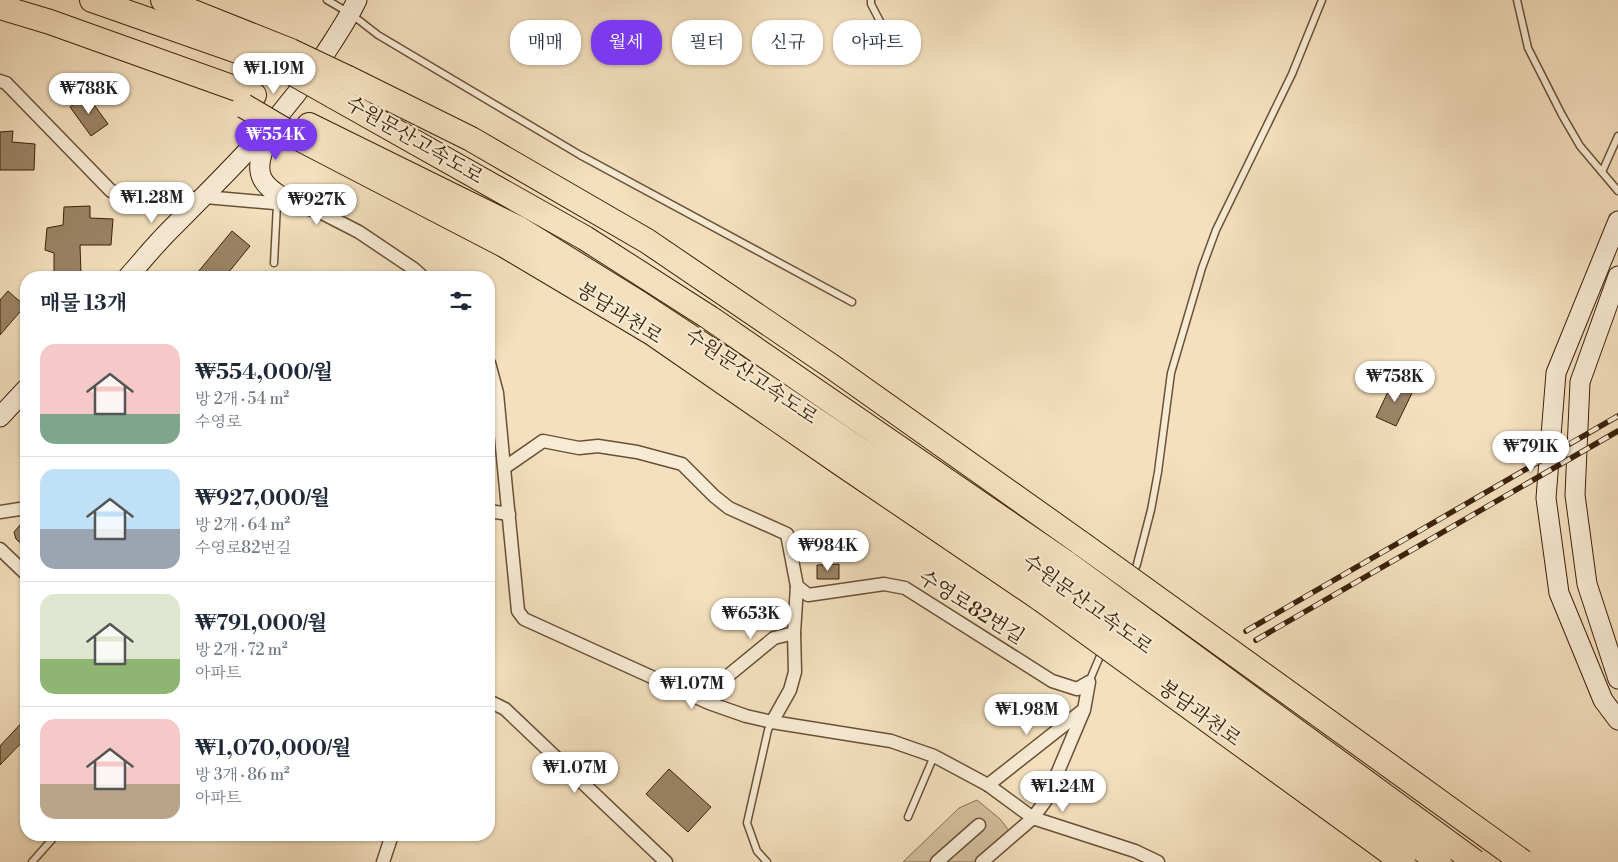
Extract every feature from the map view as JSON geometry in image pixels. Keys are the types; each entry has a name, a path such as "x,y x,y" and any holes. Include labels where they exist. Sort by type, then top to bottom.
{"highway":[{"name":"수원문산고속도로","path":"92,0 286,58 340,87 602,248 710,318 1055,581 1439,862"},
{"path":"163,0 286,58"},
{"path":"0,7 50,22 249,101"},
{"path":"0,21 249,101"},
{"path":"340,87 471,139 647,241 831,366 1082,544 1523,862"},
{"name":"봉담과천로","path":"249,101 504,244 652,333 840,463 1055,581 1402,862"},
{"name":"수원문산고속도로","path":"1055,581 1475,862"}],"main road":[{"path":"133,271 174,225 204,197 281,114 310,77 354,7"},
{"path":"281,114 264,146 260,157 259,169 268,188 278,196 297,206"},
{"path":"1618,221 1556,373 1546,498 1558,593 1603,700 1618,720"},
{"path":"1618,276 1580,382 1575,494 1588,584 1618,679"},
{"path":"0,417 20,395"}],"street":[{"path":"0,81 6,83 111,190 161,202 204,197 297,206 322,213 359,232 416,271"},
{"path":"495,389 518,611 521,617 709,703 746,716 891,741 934,756 988,785 1033,818 1136,851 1158,862"},
{"path":"504,468 544,441 579,448 598,446 636,452 682,464 729,508 787,534 797,586 794,633 795,672 790,690 772,722"},
{"path":"0,512 20,509"},
{"path":"495,512 509,514"},
{"path":"0,549 20,568"},
{"name":"수영로82번길","path":"797,586 808,595 884,584 905,588 1052,681 1076,689 1089,682"},
{"path":"724,679 774,638 794,633"},
{"path":"982,862 1033,818 1046,800 1084,710 1089,682"},
{"path":"495,704 505,709 666,862"},
{"path":"988,785 1084,710"},
{"path":"937,862 979,825"},
{"path":"383,862 390,841"}],"lane":[{"path":"327,0 354,7 378,35 580,154 852,302"},
{"path":"871,0 871,4 879,20"},
{"path":"1130,582 1137,564 1151,510 1172,373 1202,268 1216,230 1285,90 1322,0"},
{"path":"1516,0 1528,48 1580,146 1618,191"},
{"path":"1602,172 1618,136"},
{"path":"274,263 277,204"},
{"path":"1119,610 1123,600"},
{"path":"1112,628 1115,619"},
{"path":"1089,682 1108,637"},
{"path":"767,862 757,851 747,823 768,730 772,722"},
{"path":"908,817 934,756"},
{"path":"32,862 51,841"}],"shaded area":[{"path":"977,800 1000,819 1010,832 976,862 903,862 959,808"}],"building":[{"path":"87,95 108,124 91,136 70,107"},
{"path":"13,131 12,142 35,144 34,170 0,170 0,132"},
{"path":"90,206 90,218 113,219 111,245 80,245 81,271 54,271 54,253 45,250 47,228 63,225 64,207"},
{"path":"232,231 250,246 230,271 199,271"},
{"path":"8,291 20,302 20,312 0,335 0,300"},
{"path":"1394,379 1414,389 1396,426 1376,417"},
{"path":"20,525 20,543 16,539 14,532"},
{"path":"839,564 839,579 817,579 817,565"},
{"path":"20,724 20,744 0,765 0,746"},
{"path":"669,769 711,807 688,832 646,794"}],"railway":[{"path":"1246,631 1618,416"},
{"path":"1256,640 1618,431"}]}
